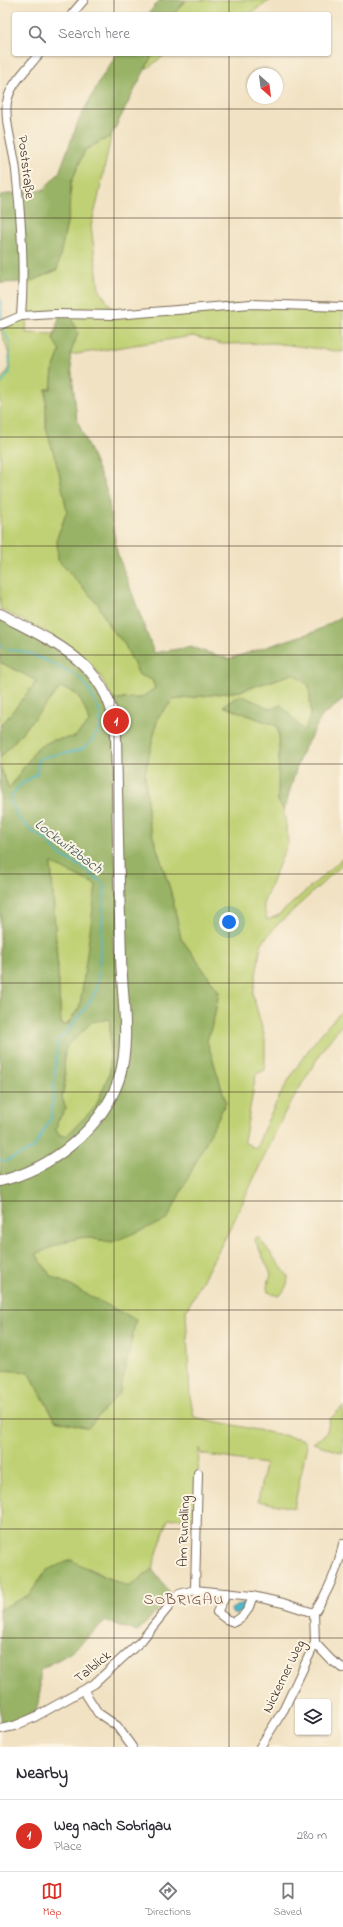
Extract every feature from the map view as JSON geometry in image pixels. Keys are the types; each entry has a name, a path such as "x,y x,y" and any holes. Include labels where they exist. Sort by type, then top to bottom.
{"main road":[{"path":"0,614 62,646 91,670 102,686 110,702 115,720 116,735 124,1034 119,1078 112,1096 101,1114 74,1142 40,1166 0,1182"}],"street":[{"path":"74,12 84,0"},
{"name":"Poststraße","path":"21,316 24,276 16,169 9,126 7,102 10,91 37,56"},
{"path":"4,324 21,316 60,314 115,315 251,304 343,307"},
{"name":"Am Rundling","path":"195,1590 198,1472"},
{"path":"195,1590 252,1596 283,1603 314,1613 327,1591 336,1570 343,1544"},
{"name":"Talblick","path":"0,1729 14,1726 33,1718 84,1691 94,1684 140,1641 179,1594 195,1590"},
{"path":"226,1593 217,1612 226,1619 234,1622 243,1617 250,1608 252,1596"},
{"name":"Nickerner Weg","path":"260,1747 284,1709 315,1643 314,1613"},
{"path":"315,1643 331,1660 343,1668"},
{"path":"84,1691 98,1713 117,1726 132,1747"}],"green space":[{"path":"160,0 186,0 176,12 150,12"},
{"path":"186,0 271,0 252,12 176,12"},
{"path":"116,56 152,56 111,136 85,150 71,183 69,213 57,270 29,282 0,283 0,195 43,190 59,173 78,122 100,80"},
{"path":"152,56 163,56 145,70"},
{"path":"111,136 91,226 99,289 115,314 251,304 343,307 343,352 274,343 222,344 193,336 70,355 78,333 70,315 21,316 23,282 29,282 57,270 69,213 71,183 85,150"},
{"path":"60,314 70,315 78,333 70,355 77,420 107,491 117,552 154,653 190,647 229,659 316,631 343,616 343,700 322,716 300,756 284,811 278,801 279,734 277,726 223,706 240,695 271,709 281,705 304,731 311,714 309,685 293,674 240,691 173,700 158,717 145,773 149,824 171,892 181,938 219,992 214,1018 207,1041 226,1102 167,1220 112,1242 84,1237 66,1241 36,1254 50,1275 136,1320 120,1392 88,1428 55,1420 29,1372 0,1370 0,766 9,789 37,748 53,740 75,737 89,722 83,704 77,695 67,689 60,688 0,758 0,727 37,681 0,662 0,618 75,660 106,699 141,698 155,688 152,680 139,675 124,643 110,628 98,604 58,560 57,538 67,511 59,472 46,427 46,389 51,389 53,370 60,351 53,339","holes":["51,863 96,885 80,1006 67,1025 61,1024","110,1019 110,1072 96,1106 66,1136 61,1136 56,1130 58,1120 66,1109 62,1097 65,1081 64,1060 66,1047 92,1022"]},
{"path":"27,319 26,333 54,334 53,339 60,351 53,369 51,389 46,389 46,427 59,472 67,511 57,538 58,560 98,604 110,628 124,643 139,674 152,680 155,688 141,698 113,699 98,673 82,656 48,633 0,609 0,380 6,374 9,365 9,354 0,329"},
{"path":"0,662 37,681 0,727"},
{"path":"293,674 309,685 311,714 304,732 271,709 240,695 223,706 277,726 279,734 278,801 284,811 288,842 263,904 267,920 279,915 343,858 343,864 276,926 261,944 253,995 265,1039 265,1070 256,1074 244,1142 256,1149 272,1111 303,1057 343,1010 343,1023 325,1046 285,1112 233,1223 186,1311 190,1396 194,1417 302,1439 307,1444 294,1508 258,1501 265,1464 201,1454 199,1448 197,1517 168,1519 152,1569 129,1587 103,1576 89,1568 47,1570 29,1595 0,1609 0,1370 29,1372 55,1420 136,1321 50,1275 36,1254 66,1241 84,1237 112,1242 212,1129 226,1102 207,1041 214,1018 219,992 181,938 171,892 149,824 145,773 158,717 173,700 240,691"},
{"path":"60,688 67,689 77,695 83,704 89,722 75,737 53,740 37,748 9,789 0,766 0,758"},
{"path":"51,862 97,885 80,1006 67,1025 61,1024"},
{"path":"110,1018 110,1072 96,1106 66,1136 61,1136 56,1130 58,1120 66,1109 62,1097 65,1081 64,1060 66,1047 92,1021"},
{"path":"254,1238 259,1238 288,1276 286,1288 278,1296 268,1292 267,1287 271,1274"},
{"path":"343,1406 343,1453 313,1443 326,1434 330,1419"},
{"path":"71,1560 129,1587 152,1569 172,1596 137,1632 106,1621 70,1653 40,1670 40,1698 35,1713 11,1722 0,1724 0,1609 29,1595 47,1570"}],"water":[{"path":"243,1603 246,1607 236,1615 232,1613 231,1609"}],"waterway":[{"name":"Lockwitzbach","path":"0,297 2,321"},
{"name":"Lockwitzbach","path":"0,385 10,372 10,343 2,327"},
{"name":"Lockwitzbach","path":"0,645 10,650 21,651 36,656 74,674 87,687 98,708 101,719 100,725 92,741 78,751 44,757 38,760 37,774 20,785 10,798 18,818 33,832 46,840 59,854 85,869 105,885 97,989 87,1006 66,1033 58,1039 51,1118 33,1149 6,1161 0,1160"}],"place":[{"name":"Weg nach Sobrigau","path":"116,721"}],"district":[{"name":"SOBRIGAU","path":"184,1598"}]}
